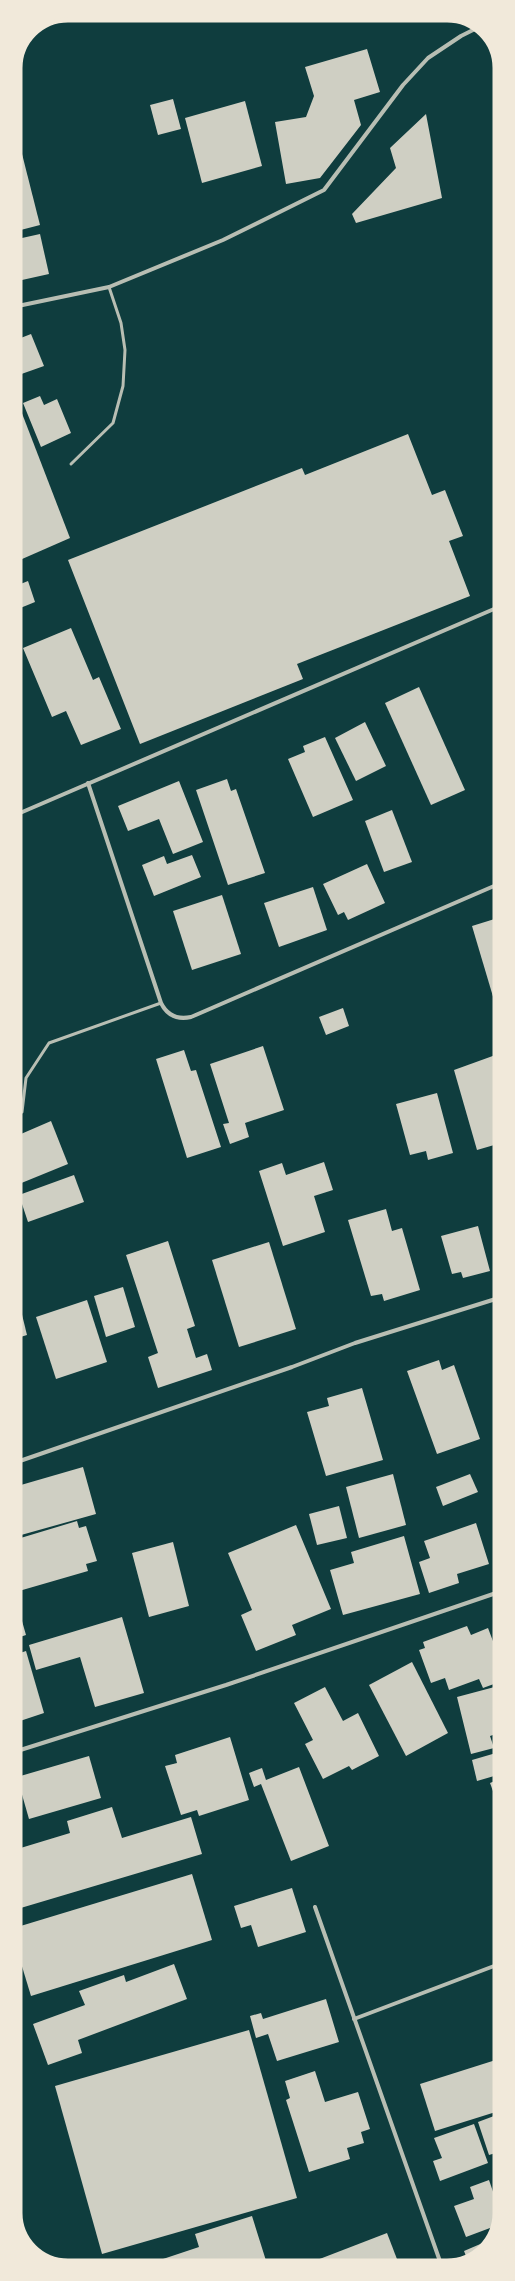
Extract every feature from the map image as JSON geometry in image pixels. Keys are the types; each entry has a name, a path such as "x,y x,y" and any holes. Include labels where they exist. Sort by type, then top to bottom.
{"street":[{"path":"20,306 109,287 223,240 324,190 403,85 428,58 461,36 475,29"},
{"path":"20,813 495,609"},
{"path":"88,783 161,1003 170,1015 184,1019 495,886"},
{"path":"20,1461 292,1367 355,1343 495,1299"},
{"path":"20,1750 226,1685 495,1593"},
{"path":"315,1907 440,2261"},
{"path":"354,2019 495,1966"}],"lane":[{"path":"72,464 113,423 123,386 125,350 121,324 109,287"},
{"path":"22,1112 26,1078 49,1043 161,1003"}],"building":[{"path":"367,49 380,92 354,100 361,125 320,178 286,184 275,122 306,117 314,96 305,67"},
{"path":"173,99 181,129 158,135 150,105"},
{"path":"245,101 262,166 202,183 185,118"},
{"path":"426,114 442,198 356,223 352,214 396,168 390,148"},
{"path":"20,146 40,225 20,230"},
{"path":"40,234 49,274 20,280 20,238"},
{"path":"31,334 44,366 20,375 20,338"},
{"path":"40,396 44,405 57,399 71,433 41,447 23,403"},
{"path":"20,408 70,538 20,560"},
{"path":"408,434 432,495 445,490 463,536 449,541 470,596 297,664 303,679 140,744 68,560 302,468 305,475"},
{"path":"28,581 35,602 20,608 20,584"},
{"path":"71,628 93,680 99,677 121,729 81,745 66,711 52,717 23,648"},
{"path":"419,687 465,790 431,805 385,703"},
{"path":"365,722 386,766 356,781 335,738"},
{"path":"325,737 353,800 313,817 288,759 305,752 303,746"},
{"path":"227,779 231,791 236,789 265,873 228,885 196,790"},
{"path":"179,781 203,842 173,854 159,819 128,831 118,806"},
{"path":"392,810 412,862 384,872 365,821"},
{"path":"192,855 201,877 154,896 142,865 164,856 167,864"},
{"path":"367,864 385,903 348,920 344,912 338,915 323,884"},
{"path":"313,887 327,930 279,947 264,903"},
{"path":"222,895 241,954 192,970 173,911"},
{"path":"495,919 495,1000 494,1000 472,926"},
{"path":"343,1008 349,1026 326,1035 319,1017"},
{"path":"263,1046 284,1110 245,1123 249,1137 230,1144 223,1124 229,1123 210,1064"},
{"path":"184,1050 191,1071 196,1070 221,1147 187,1158 156,1059"},
{"path":"495,1055 495,1145 477,1150 454,1070"},
{"path":"437,1093 453,1153 428,1160 426,1151 410,1155 396,1104"},
{"path":"51,1121 68,1164 20,1184 20,1134"},
{"path":"324,1162 333,1190 314,1196 325,1232 283,1246 259,1171 282,1163 286,1175"},
{"path":"74,1175 84,1202 28,1222 20,1195"},
{"path":"386,1209 392,1231 402,1228 420,1290 384,1301 382,1294 371,1296 348,1220"},
{"path":"478,1226 490,1271 463,1278 461,1272 452,1274 441,1236"},
{"path":"168,1241 195,1326 187,1329 196,1358 207,1354 212,1370 158,1388 148,1357 158,1353 126,1255"},
{"path":"269,1242 296,1329 239,1347 212,1260"},
{"path":"123,1287 135,1327 106,1337 94,1296"},
{"path":"87,1300 107,1362 56,1379 36,1317"},
{"path":"20,1306 27,1335 20,1337"},
{"path":"439,1360 442,1370 454,1365 480,1439 437,1454 407,1371"},
{"path":"362,1388 383,1460 326,1476 307,1412 329,1406 327,1398"},
{"path":"83,1467 96,1514 20,1535 20,1485"},
{"path":"393,1474 406,1525 359,1538 346,1487"},
{"path":"470,1474 478,1492 443,1506 436,1487"},
{"path":"339,1506 347,1538 317,1545 309,1514"},
{"path":"77,1521 79,1528 86,1526 97,1561 86,1564 88,1571 20,1591 20,1538"},
{"path":"476,1523 489,1564 457,1574 459,1583 429,1593 419,1562 430,1558 424,1541"},
{"path":"296,1525 331,1609 292,1625 296,1635 256,1651 241,1615 252,1610 228,1553"},
{"path":"404,1536 420,1594 343,1615 330,1570 354,1563 351,1552"},
{"path":"173,1542 189,1606 149,1617 132,1553"},
{"path":"20,1614 26,1635 20,1637"},
{"path":"122,1617 144,1693 95,1707 80,1657 36,1670 29,1645"},
{"path":"467,1626 471,1635 488,1628 495,1646 495,1684 483,1688 479,1679 449,1690 445,1678 431,1683 419,1650 425,1648 423,1642"},
{"path":"26,1651 44,1713 20,1721 20,1653"},
{"path":"412,1662 448,1733 406,1756 369,1685"},
{"path":"325,1687 343,1721 358,1713 379,1756 352,1770 349,1766 323,1779 305,1744 313,1740 294,1703"},
{"path":"495,1687 495,1734 490,1736 494,1748 471,1754 457,1697"},
{"path":"230,1737 249,1800 199,1816 197,1810 181,1815 165,1766 177,1763 175,1755"},
{"path":"495,1753 495,1776 477,1781 472,1760"},
{"path":"89,1756 101,1798 29,1819 20,1788 20,1776"},
{"path":"299,1767 329,1846 291,1861 261,1784 254,1787 249,1773 262,1768 266,1780"},
{"path":"495,1781 495,1797 490,1783"},
{"path":"112,1807 122,1838 191,1817 202,1854 20,1908 20,1848 70,1833 67,1821"},
{"path":"192,1874 212,1940 31,1996 20,1960 20,1926"},
{"path":"292,1888 306,1932 258,1947 251,1925 241,1928 234,1906"},
{"path":"174,1964 187,1999 78,2040 82,2053 48,2065 33,2024 85,2005 79,1991 124,1975 126,1982"},
{"path":"326,1999 339,2042 277,2061 268,2034 256,2038 250,2016 261,2013 263,2019"},
{"path":"249,2030 297,2198 102,2254 55,2086"},
{"path":"495,2060 495,2112 435,2131 420,2084"},
{"path":"315,2071 325,2102 358,2092 370,2129 361,2132 364,2143 347,2148 350,2159 309,2172 286,2100 290,2098 285,2081"},
{"path":"495,2116 495,2153 489,2155 478,2122"},
{"path":"474,2124 488,2163 440,2181 433,2161 442,2158 434,2138"},
{"path":"489,2180 495,2198 495,2220 493,2227 466,2237 454,2206 474,2199 470,2187"},
{"path":"252,2216 266,2261 157,2261 199,2247 195,2234"},
{"path":"387,2233 398,2261 317,2261"},
{"path":"485,2242 471,2255 466,2257 464,2251"}]}
